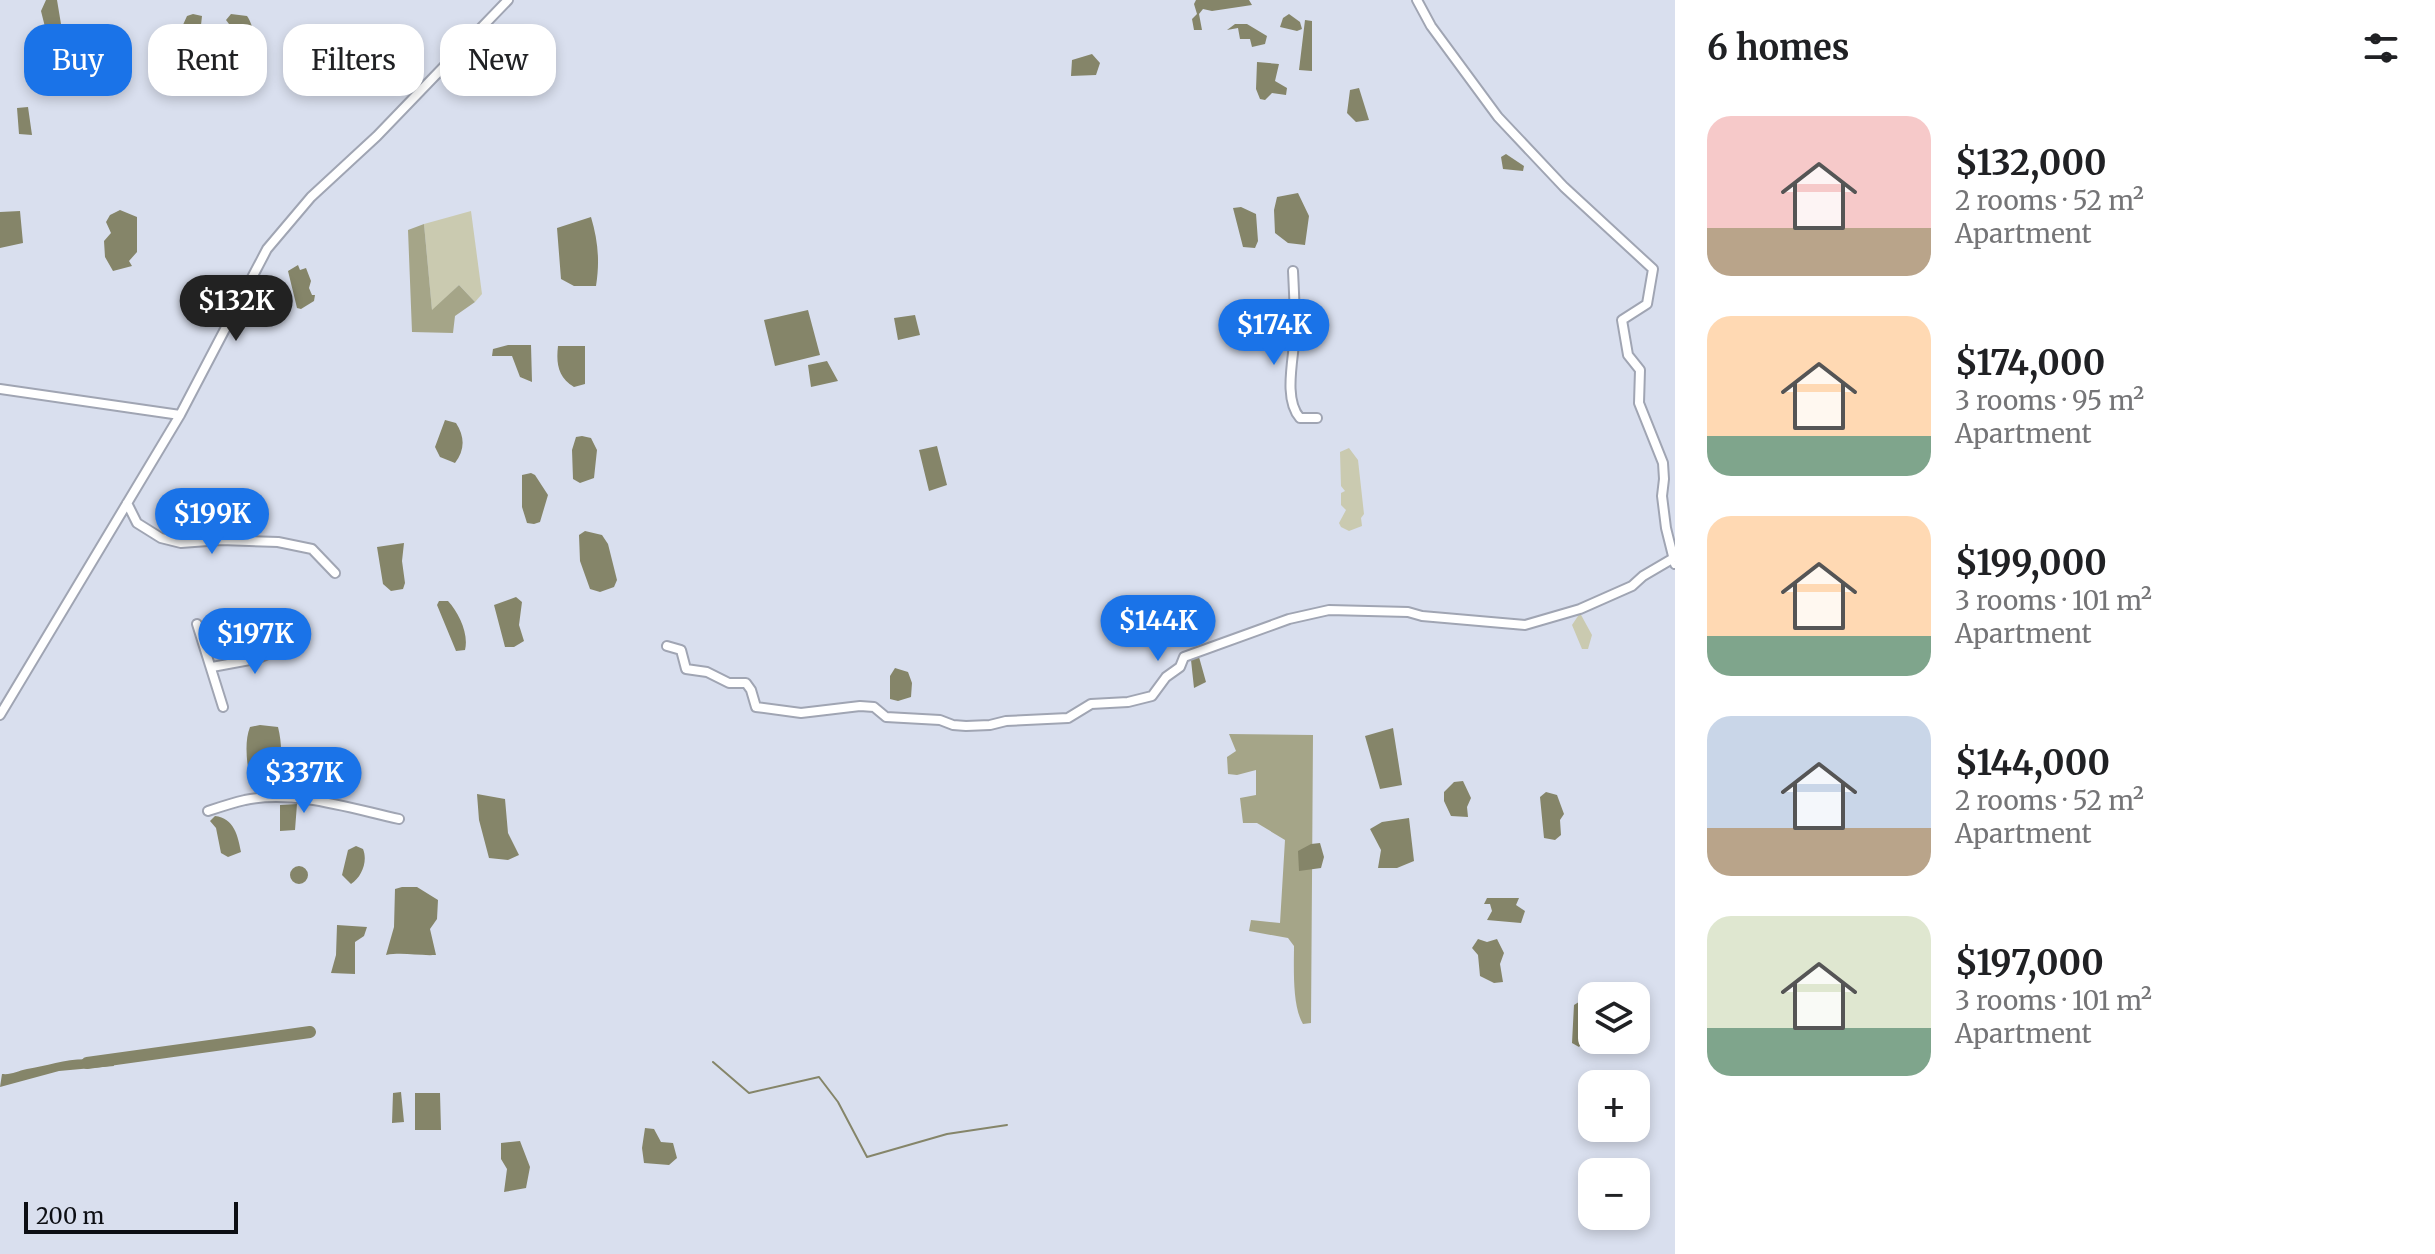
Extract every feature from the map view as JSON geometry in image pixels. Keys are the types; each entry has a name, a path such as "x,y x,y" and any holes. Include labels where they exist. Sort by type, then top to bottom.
{"street":[{"path":"0,715 180,415 267,249 311,197 377,136 508,0"},
{"path":"667,646 681,650 686,669 707,672 729,683 746,683 756,707 801,713 874,707 886,717 940,720 953,725 990,725 1006,721 1068,718 1091,704 1128,702 1152,696 1166,677 1180,667 1184,657 1289,619 1329,610 1382,611 1525,625 1580,609 1632,586 1643,576 1674,562 1662,496 1663,463 1639,403 1640,370 1628,355 1622,320 1647,304 1653,269 1564,187 1498,117 1431,26 1417,0"},
{"path":"1293,271 1295,333 1290,369 1295,412 1300,418 1317,418"},
{"path":"0,389 180,415"},
{"path":"127,503 137,523 161,538 181,543 221,540 278,542 312,549 335,573"},
{"path":"197,624 223,707"},
{"path":"212,667 256,659 287,646"},
{"path":"208,811 247,800 304,799 336,803 399,819"}],"shaded area":[{"path":"46,0 57,0 61,24 44,24 41,11"},
{"path":"1196,0 1249,0 1252,5 1212,11 1203,9 1199,14 1202,30 1194,30 1192,19 1197,14"},
{"path":"231,14 247,16 251,24 229,24 226,20"},
{"path":"1289,14 1300,22 1302,29 1297,31 1280,27 1283,18"},
{"path":"187,16 202,16 201,24 183,24"},
{"path":"1305,20 1312,21 1312,71 1299,70"},
{"path":"1235,24 1247,24 1267,36 1265,44 1252,47 1250,39 1240,39 1238,28 1227,30"},
{"path":"1092,54 1100,63 1096,75 1071,76 1072,60"},
{"path":"1257,62 1279,64 1275,81 1287,88 1286,95 1272,93 1265,100 1260,99 1256,89"},
{"path":"1359,88 1369,120 1356,122 1347,113 1350,90"},
{"path":"28,107 32,135 19,134 17,108"},
{"path":"1506,154 1524,166 1523,171 1503,169 1501,157"},
{"path":"1298,193 1309,216 1305,245 1288,243 1275,233 1277,197"},
{"path":"1241,207 1256,214 1258,241 1255,248 1243,247 1233,208"},
{"path":"120,210 137,217 137,252 129,261 132,266 113,271 105,257 104,241 111,233 106,222 110,215"},
{"path":"20,211 23,243 0,248 0,212"},
{"path":"471,211 482,294 475,302 459,285 432,311 424,224"},
{"path":"591,217 598,251 596,286 574,286 561,279 557,228"},
{"path":"424,224 432,310 459,285 475,302 455,316 453,333 412,332 408,230"},
{"path":"298,265 300,270 306,268 311,281 309,288 315,295 314,301 301,309 297,308 288,271"},
{"path":"808,310 820,355 775,366 764,320"},
{"path":"915,315 920,335 898,340 894,318"},
{"path":"508,345 531,345 532,382 520,377 512,356 492,356 493,349"},
{"path":"558,346 585,346 585,384 574,387 564,379 558,364"},
{"path":"827,361 838,381 811,387 808,365"},
{"path":"445,420 456,423 461,433 461,453 455,463 440,457 435,447"},
{"path":"576,437 591,438 597,450 594,478 580,483 573,479 572,450"},
{"path":"937,446 947,485 929,491 919,450"},
{"path":"1349,448 1358,460 1364,514 1362,526 1349,531 1339,523 1346,510 1341,505 1341,493 1345,491 1341,486 1340,452"},
{"path":"531,473 548,495 540,522 534,524 527,523 522,507 522,475"},
{"path":"585,531 602,535 608,544 617,580 614,587 600,592 590,589 580,561 579,535"},
{"path":"404,543 402,561 405,583 403,589 391,591 383,584 377,547"},
{"path":"516,597 522,602 519,625 524,641 514,647 505,647 494,605"},
{"path":"439,601 448,601 456,611 466,637 465,650 456,651 437,605"},
{"path":"1580,613 1592,635 1588,649 1582,649 1572,625"},
{"path":"1199,657 1206,682 1194,688 1191,660"},
{"path":"895,668 908,672 912,683 911,697 898,701 890,699 890,676"},
{"path":"250,727 278,727 280,765 275,787 252,789 247,741"},
{"path":"1393,728 1402,785 1380,789 1365,736"},
{"path":"1229,734 1313,735 1311,1023 1303,1024 1297,1007 1294,946 1288,938 1249,931 1251,920 1280,923 1285,840 1257,823 1243,823 1240,798 1256,795 1256,770 1228,774 1227,757 1236,751"},
{"path":"336,772 339,776 338,792 333,798 312,793 314,775"},
{"path":"1463,781 1471,798 1467,807 1468,817 1451,816 1444,801 1444,792 1454,782"},
{"path":"1546,792 1557,795 1564,814 1560,820 1561,835 1555,840 1544,838 1540,797"},
{"path":"477,794 505,799 508,833 519,855 508,860 489,858 479,820"},
{"path":"297,804 295,830 280,831 280,805"},
{"path":"215,816 231,824 241,852 228,857 221,853 216,828 210,821"},
{"path":"1409,818 1414,861 1397,868 1378,868 1381,850 1370,829 1382,822"},
{"path":"1320,843 1324,857 1321,868 1299,871 1298,851"},
{"path":"356,846 363,849 364,864 351,884 342,875 348,850"},
{"path":"295,866 303,866 308,875 306,882 295,884 290,879 290,871"},
{"path":"417,887 438,900 437,919 430,929 436,955 386,955 394,927 395,889"},
{"path":"1487,898 1519,898 1516,905 1525,911 1521,923 1487,920 1492,911 1490,904 1484,904"},
{"path":"337,925 367,927 364,936 355,942 355,974 331,973 336,955"},
{"path":"1478,939 1487,942 1497,939 1504,953 1500,964 1503,982 1494,983 1480,976 1478,955 1472,948"},
{"path":"1578,1002 1578,1046 1572,1043 1574,1005"},
{"path":"112,1055 114,1066 59,1071 0,1087 2,1074 75,1060 104,1062"},
{"path":"401,1092 404,1122 392,1123 393,1093"},
{"path":"415,1093 440,1093 441,1130 415,1130"},
{"path":"645,1128 654,1129 661,1142 673,1143 677,1158 669,1165 644,1163 642,1148"},
{"path":"520,1141 530,1167 526,1188 504,1192 507,1169 501,1159 501,1143"}],"waterway":[{"path":"87,1063 310,1032"},
{"path":"713,1062 749,1093 819,1077 838,1102 867,1157 947,1134 1007,1125"}]}
